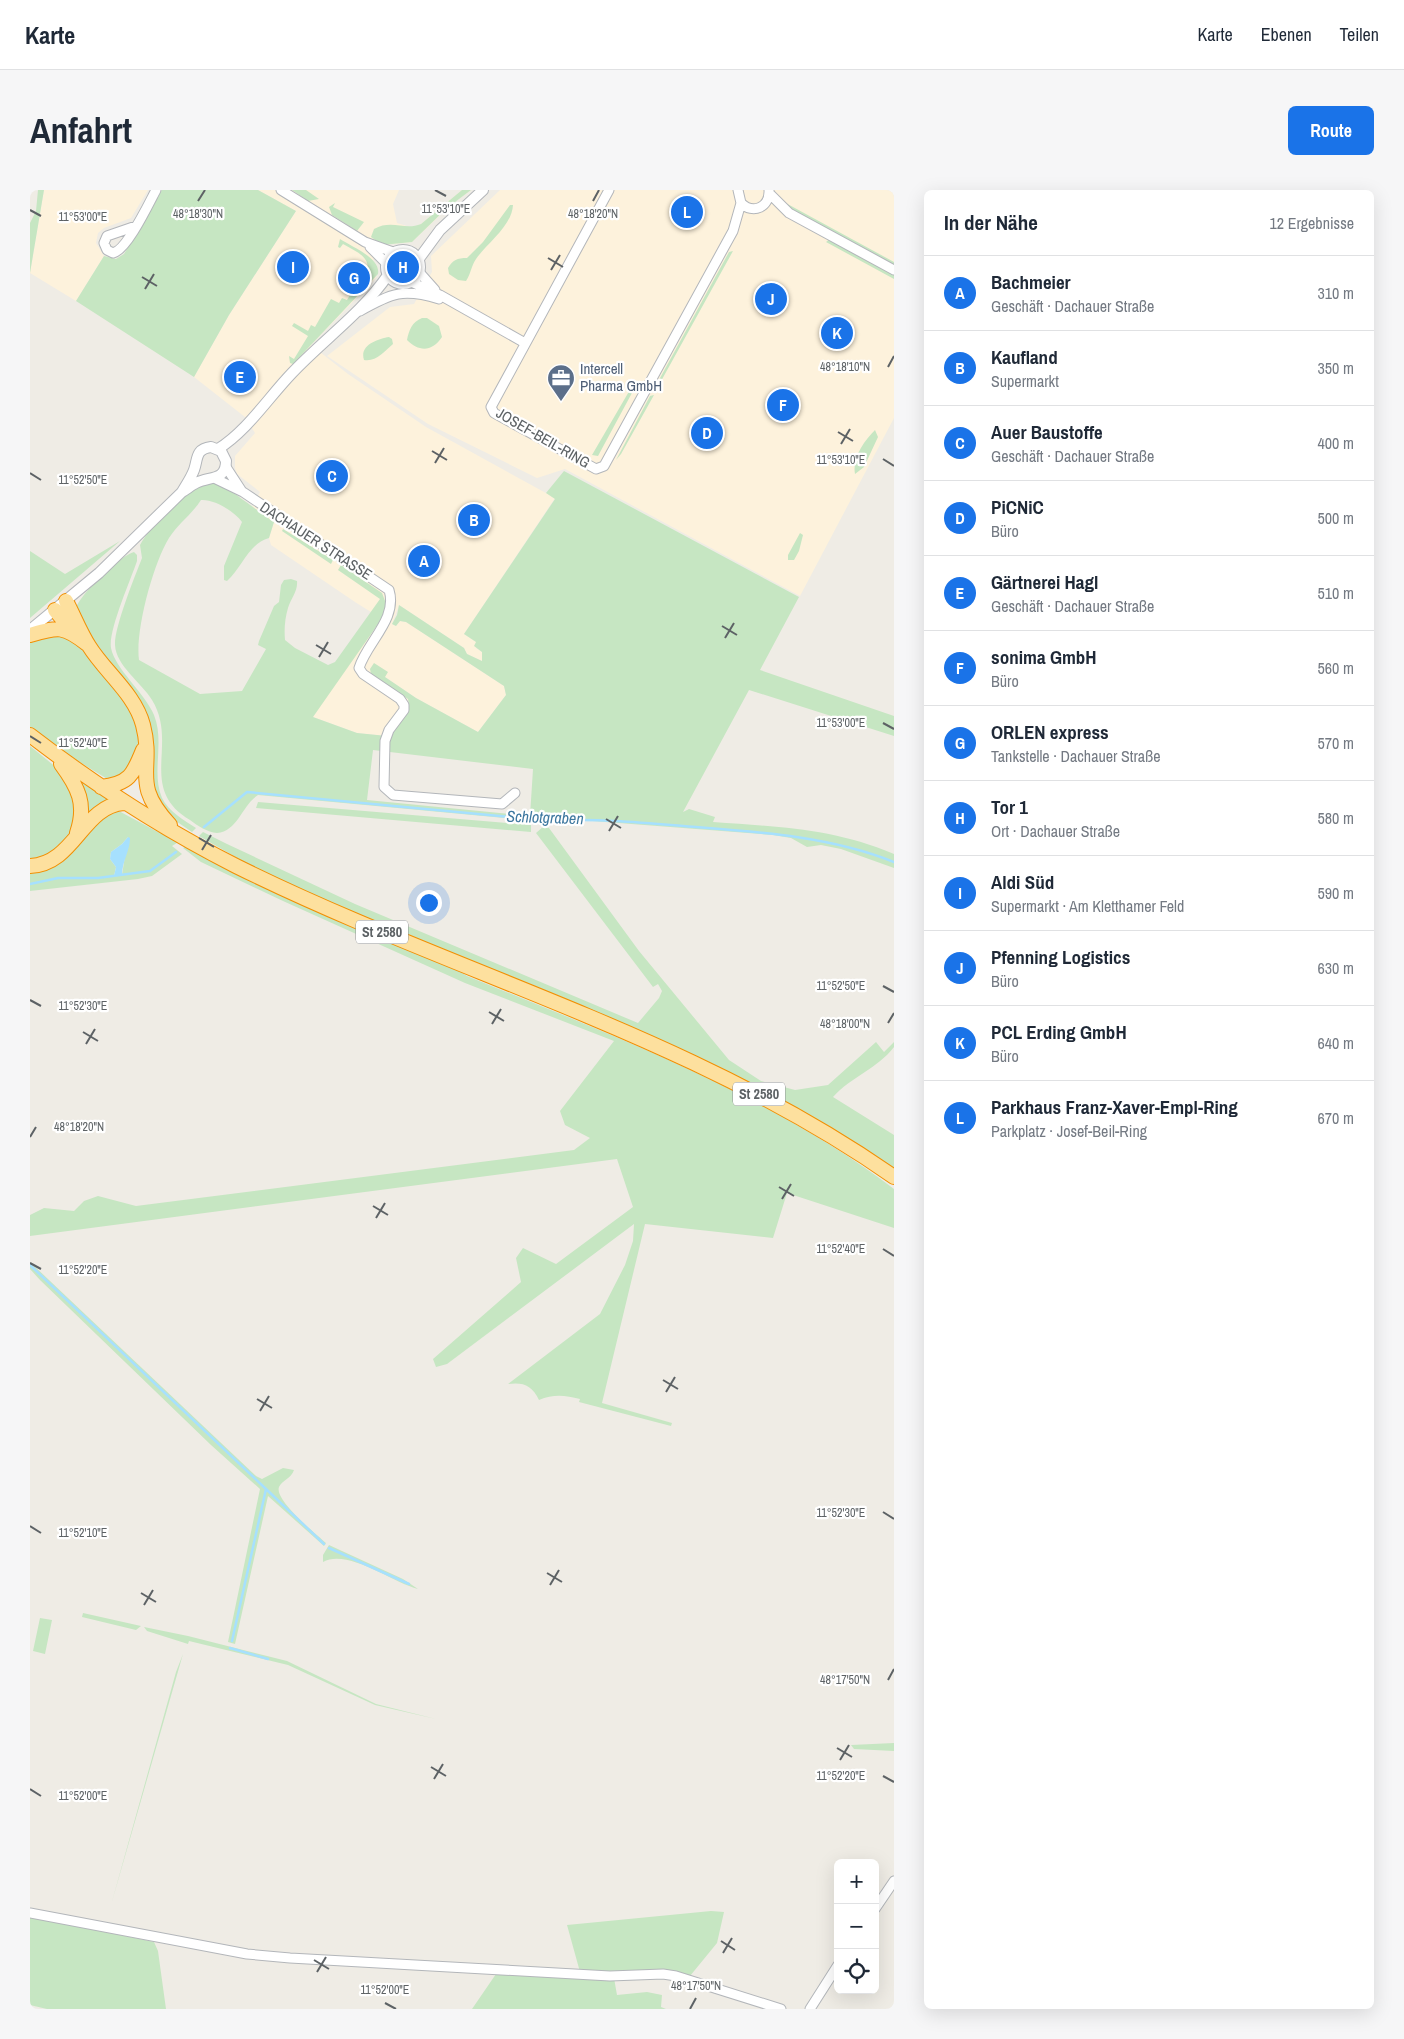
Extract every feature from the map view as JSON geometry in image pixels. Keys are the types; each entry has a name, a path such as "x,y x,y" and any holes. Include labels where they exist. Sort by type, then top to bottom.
{"highway":[{"name":"St 2580","path":"60,606 75,635"},
{"name":"St 2580","path":"60,606 136,710 143,723 146,744 147,792 157,811 178,834"},
{"name":"St 2580","path":"30,635 56,628 66,629 89,646"},
{"name":"St 2580","path":"30,735 124,803 237,866 327,908 696,1062 799,1116 894,1177"},
{"path":"101,786 116,785 126,780 146,744"},
{"name":"St 2580","path":"54,753 74,782 81,799 82,816 75,840"},
{"path":"30,866 42,865 56,858 104,808 124,803"}],"street":[{"path":"136,226 156,190"},
{"path":"281,190 365,242 393,252 409,252 440,230 483,190"},
{"name":"JOSEF-BEIL-RING","path":"609,190 491,407 494,413 596,469 604,466 733,231 741,204"},
{"path":"737,191 741,204 753,210 762,206 789,213 894,270"},
{"path":"762,206 769,192 789,213"},
{"name":"JOSEF-BEIL-RING","path":"733,231 753,210"},
{"path":"440,230 418,260 419,272 440,295"},
{"path":"365,242 386,263 392,279 403,284 411,282 419,272"},
{"path":"386,263 393,252"},
{"path":"409,252 418,260"},
{"path":"30,630 99,573 182,492 195,468 195,459 200,451 211,447 218,449 254,416 292,373 392,279"},
{"path":"411,282 440,295 525,342"},
{"path":"353,315 398,293 418,293 454,304"},
{"path":"182,492 211,479 226,462 232,448 324,349 339,328"},
{"name":"DACHAUER STRASSE","path":"218,449 242,492"},
{"name":"DACHAUER STRASSE","path":"195,468 198,473 242,492 389,590 392,600 390,614 363,656 359,668 363,674 400,699 404,705 404,710 389,730 385,741 384,787 393,795 502,804 515,793"},
{"path":"878,1904 894,1881"},
{"path":"30,1913 247,1954 610,1976 662,1974 689,1980 781,2009"},
{"path":"810,2009 834,1971"}],"shaded area":[{"path":"44,190 148,190 131,218 104,228 98,233 96,243 104,256 76,301 30,273"},
{"path":"258,190 399,190 393,204 397,223 413,228 421,224 462,190 471,190 454,202 412,242 382,245 373,260 378,269 376,278 311,345 348,374 426,427 555,498 464,634 476,642 476,648 482,652 484,659 482,661 467,654 464,648 399,605 392,624 396,626 400,621 406,622 504,686 506,695 478,732 416,698 385,677 371,674 408,699 409,705 387,736 357,733 313,717 333,687 375,610 371,612 355,602 271,545 269,538 274,522 252,507 260,492 237,474 235,468 235,456 255,433 245,417 194,377 229,315 296,211"},
{"path":"500,190 894,190 894,418 800,596 565,469 537,478 428,424 327,356 390,307 414,304 432,272 431,256"}],"green space":[{"path":"38,190 44,190 30,273 30,223 36,211"},
{"path":"162,190 258,190 296,211 229,315 194,377 76,301 104,256 116,259 124,254"},
{"path":"292,190 306,190 319,199 308,201"},
{"path":"462,190 471,190 447,208 412,242 382,245 371,237 374,229 381,226 415,226 421,224"},
{"path":"782,201 894,262 894,268 793,212"},
{"path":"335,203 333,207 364,222 357,231 332,215 329,207"},
{"path":"510,205 513,205 512,213 504,227 476,259 466,281 458,280 449,274 448,268 452,263 458,259 467,258 483,242"},
{"path":"340,239 370,258 378,268 378,274 293,364 290,363 289,356 294,359 308,336 292,326 294,323 308,331 311,325 315,327 331,299 339,303 342,298 347,300 350,295 346,293 348,289 354,291 360,285 367,271 368,266 364,257 343,244 340,248 338,247"},
{"path":"830,239 894,274 894,279 826,242"},
{"path":"733,251 655,392 654,389 729,252"},
{"path":"422,318 427,318 439,326 442,337 430,348 425,349 416,347 407,340 412,327"},
{"path":"389,337 392,339 393,344 380,356 364,360 364,350 370,344"},
{"path":"631,388 633,391 598,456 592,455"},
{"path":"654,395 621,454 616,460 650,396"},
{"path":"875,430 878,437 864,467 855,474 857,456"},
{"path":"564,471 799,597 760,670 894,716 894,736 749,690 683,812 689,809 715,817 713,822 805,830 849,839 894,854 894,868 841,849 821,845 807,847 791,838 773,835 554,818 558,823 258,795 230,828 217,833 199,826 174,807 166,794 162,780 162,733 159,716 148,694 120,660 116,653 115,645 121,615 142,558 140,545 153,526 174,504 198,488 210,484 220,484 274,522 269,538 251,550 227,581 224,580 224,566 242,522 223,506 212,501 201,500 169,538 157,564 151,580 140,632 139,660 200,694 242,691 266,649 258,645 274,606 279,602 281,585 284,580 291,579 297,581 297,585 286,616 285,640 295,648 328,665 335,662 380,599 338,570 341,565 382,593 387,606 383,617 313,717 357,733 387,736 409,705 408,699 371,674 370,669 374,663 388,672 385,677 416,698 478,732 506,695 504,686 406,622 400,621 396,626 392,624 397,615 399,605 464,648 467,654 482,661 482,652 474,646 476,642 464,634 555,499 546,493","holes":["373,750 533,769 530,816 367,800"]},
{"path":"283,529 333,560 331,564 282,531"},
{"path":"800,533 803,535 799,551 794,560 788,560 788,555"},
{"path":"120,541 30,618 30,551 65,574"},
{"path":"134,552 137,555 137,561 116,618 111,648 118,664 144,698 154,715 158,736 158,778 162,798 173,812 196,828 192,832 170,817 154,798 151,744 76,608 85,594 102,576 120,560"},
{"path":"53,631 76,639 121,695 137,723 140,745 130,771 109,780 50,744 30,728 30,643"},
{"path":"30,746 57,768 77,796 73,833 47,857 30,861"},
{"path":"75,775 112,799 85,823"},
{"path":"258,802 531,825 531,832 256,808"},
{"path":"117,810 158,832 180,841 172,846 182,854 152,876 30,891 30,871 66,858 98,818","holes":["128,837 122,875 114,876 116,867 110,859 111,852"]},
{"path":"544,826 549,828 639,951 729,1060 761,1081 795,1090 828,1085 876,1042 884,1052 894,1042 894,1047 887,1055 833,1097 894,1135 894,1171 856,1146 437,949 265,874 199,836 203,832 355,904 638,1023 659,998 662,991 658,984 653,987 536,833"},
{"path":"188,845 647,1045 791,1116 894,1183 894,1185 843,1150 737,1090 625,1038 454,968 467,976 633,1044 688,1069 794,1123 845,1154 894,1189 894,1228 787,1193 773,1238 645,1224 602,1403 672,1423 671,1426 579,1402 580,1399 575,1398 554,1396 539,1400 530,1388 523,1384 508,1384 600,1314 625,1265 633,1241 634,1224 447,1364 436,1367 433,1359 521,1282 516,1258 523,1248 556,1264 633,1207 617,1159 30,1236 30,1215 44,1208 74,1211 84,1201 98,1196 136,1206 574,1150 590,1138 565,1125 560,1111 614,1041 465,983 283,901 201,862 183,848"},
{"path":"30,1262 256,1476 262,1479 283,1468 294,1470 280,1485 279,1493 297,1517 326,1543 324,1546 268,1496 235,1644 228,1642 260,1489 211,1445 40,1280 30,1269"},
{"path":"329,1545 403,1579 418,1589 344,1559 333,1559 323,1562 323,1555"},
{"path":"83,1613 141,1626 136,1630 82,1617"},
{"path":"40,1618 52,1620 45,1654 33,1651"},
{"path":"144,1627 287,1661 376,1704 436,1719 375,1705 288,1665 189,1641 188,1644 147,1631"},
{"path":"183,1654 111,1905 176,1672"},
{"path":"894,1743 894,1751 854,1749 851,1745"},
{"path":"711,1911 724,1912 717,1943 690,1976 580,1972 567,1925"},
{"path":"30,1916 154,1942 158,1951 166,2009 47,2009 30,2005"},
{"path":"496,1974 614,1978 617,1995 647,1992 662,1995 661,2007 666,2009 472,2009"}],"water":[{"path":"128,837 130,838 130,843 122,875 114,876 116,867 110,859 111,852"}],"waterway":[{"name":"Schlotgraben","path":"204,827 247,792 551,821 624,821 771,834 822,841 894,862"},
{"path":"30,884 58,878 98,878 150,871 176,852"},
{"path":"30,1265 266,1489 232,1641"},
{"path":"266,1489 324,1544"},
{"path":"329,1548 409,1584"},
{"path":"230,1648 268,1659"}],"place":[{"name":"Parkhaus Franz-Xaver-Empl-Ring","path":"687,212"},
{"name":"Aldi Süd","path":"293,267"},
{"name":"Tor 1","path":"403,267"},
{"name":"ORLEN express","path":"354,278"},
{"name":"Pfenning Logistics","path":"771,299"},
{"name":"PCL Erding GmbH","path":"837,333"},
{"name":"Gärtnerei Hagl","path":"240,377"},
{"name":"Intercell Pharma GmbH","path":"561,402"},
{"name":"sonima GmbH","path":"783,405"},
{"name":"PiCNiC","path":"707,433"},
{"name":"Auer Baustoffe","path":"332,476"},
{"name":"Kaufland","path":"474,520"},
{"name":"Bachmeier","path":"424,561"}]}
